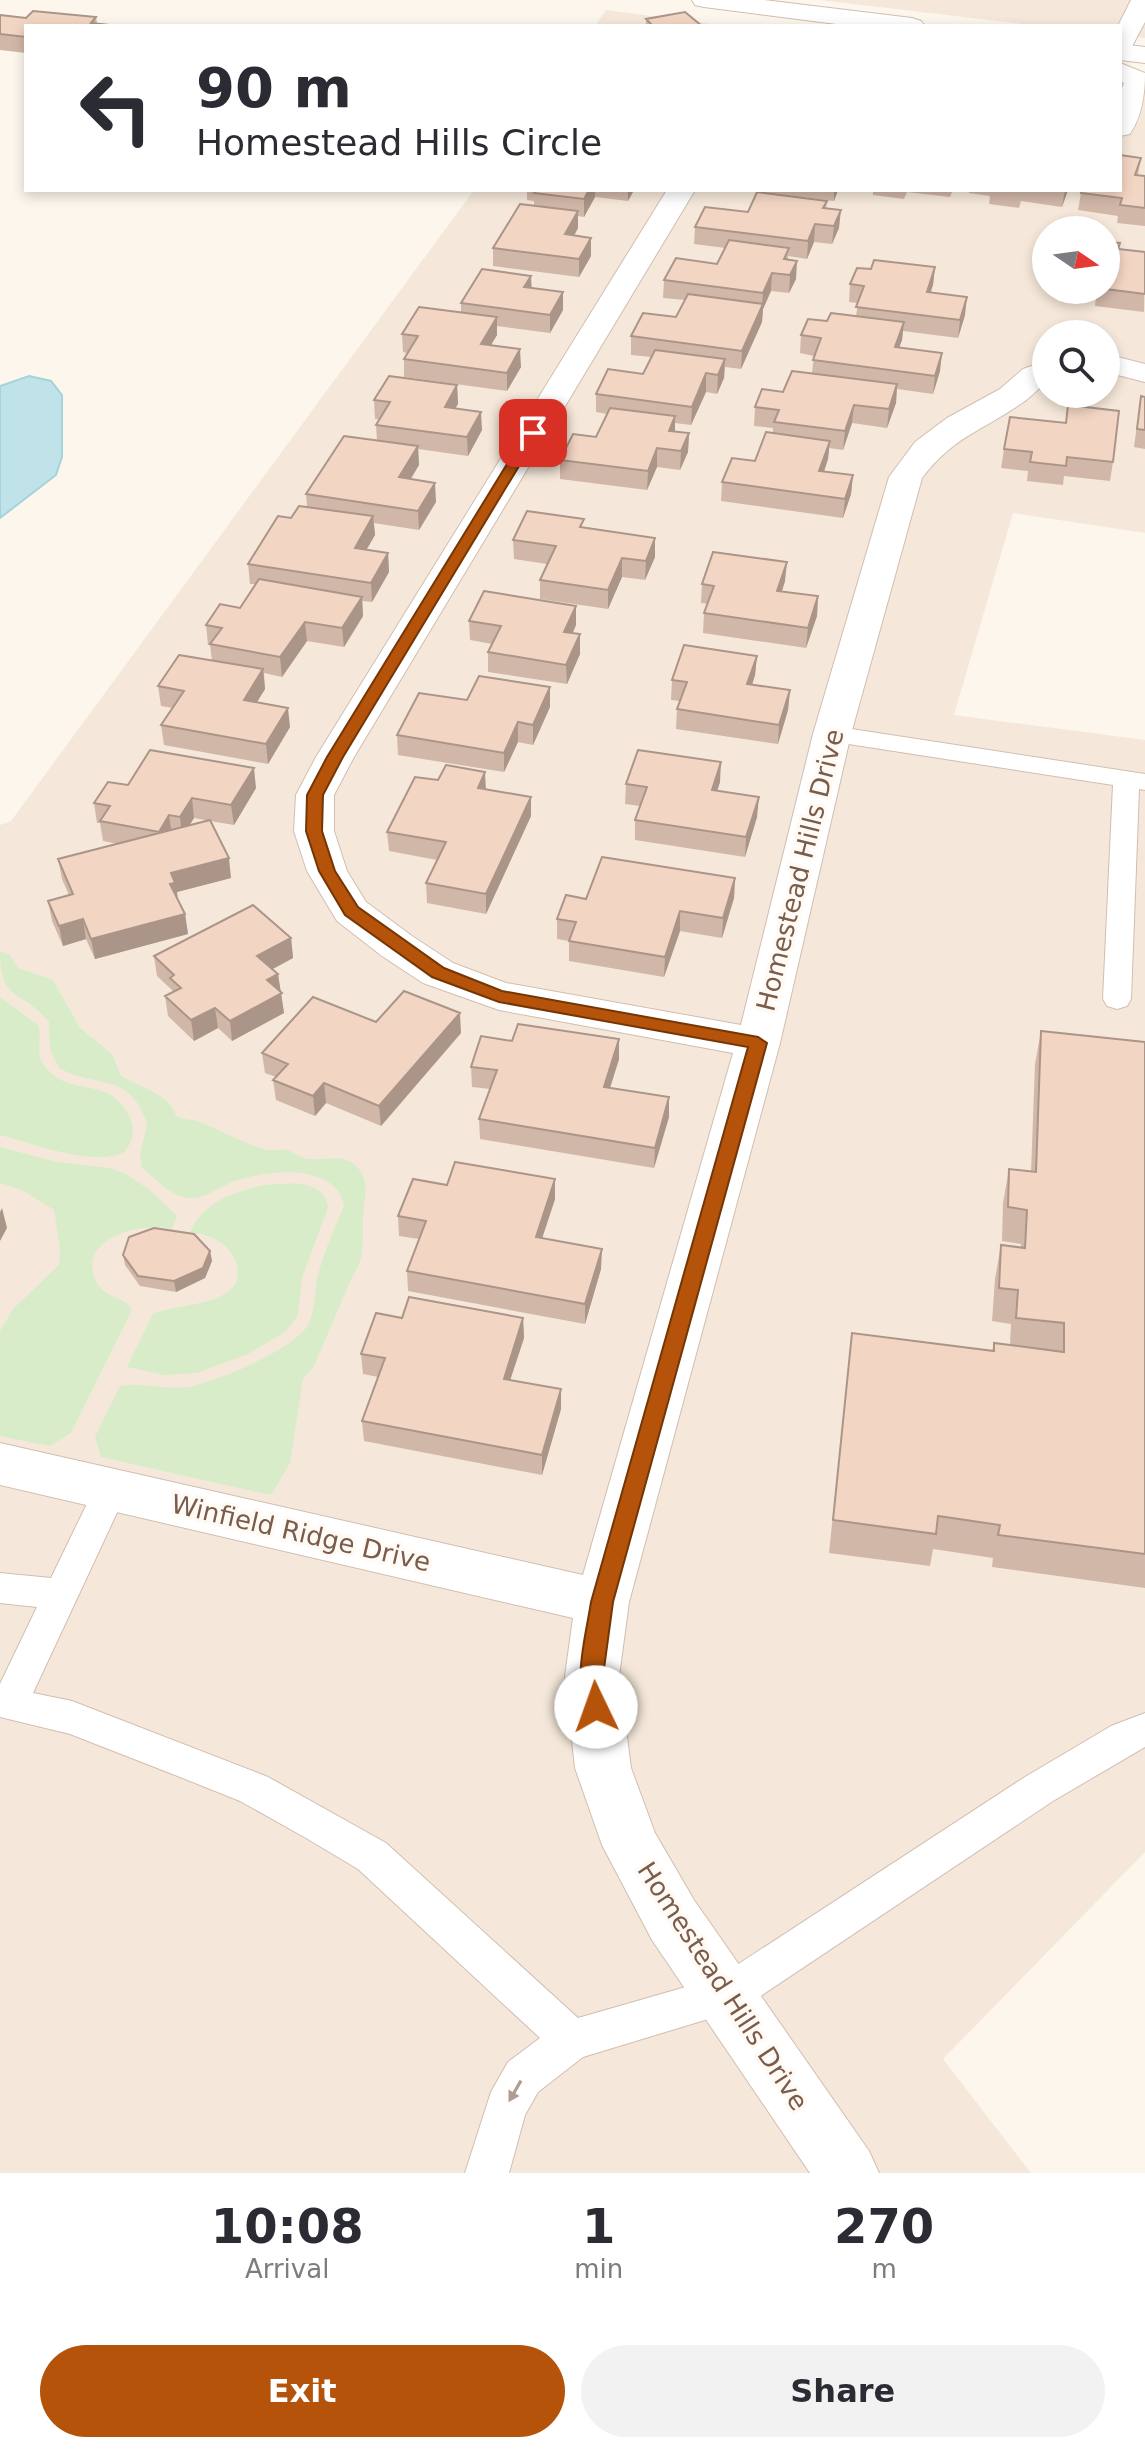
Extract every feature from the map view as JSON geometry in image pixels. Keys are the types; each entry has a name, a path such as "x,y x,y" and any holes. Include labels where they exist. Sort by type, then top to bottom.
{"street":[{"path":"704,0 896,24"},
{"path":"1122,44 1140,1"},
{"path":"1122,49 1145,55"},
{"path":"1122,72 1138,80 1122,123"},
{"path":"680,192 335,757 315,795 314,831 327,871 351,911 438,973 499,996 758,1043"},
{"path":"1120,367 1145,373"},
{"name":"Homestead Hills Drive","path":"847,2173 673,1920 631,1845 603,1768 592,1676 602,1602 758,1043 832,734 906,477 927,449 958,425 1011,396 1032,378"},
{"name":"Winfield Ridge Drive","path":"0,1464 602,1602"}],"lane":[{"path":"832,734 1136,781 1117,999"},
{"path":"111,1489 5,1714 72,1718 254,1789 320,1825 372,1856 572,2040"},
{"path":"0,1588 59,1594"},
{"path":"487,2173 506,2107 523,2077 572,2040 727,1995 1039,1789 1124,1738 1145,1730"}],"shaded area":[{"path":"820,0 1145,0 1145,38 1122,35 1122,24 1022,24"},
{"path":"606,10 711,24 596,24"},
{"path":"1122,78 1145,81 1145,533 1013,513 954,715 1145,740 1145,1852 943,2059 1031,2173 0,2173 0,825 11,821 473,192 1122,192"}],"green space":[{"path":"0,951 9,954 18,968 53,980 80,1028 112,1054 121,1076 162,1097 176,1116 200,1122 268,1150 285,1149 309,1159 345,1160 356,1166 364,1178 366,1191 359,1263 314,1366 303,1379 290,1463 271,1495 101,1457 95,1437 120,1386 178,1388 200,1384 254,1363 302,1333 311,1317 320,1266 344,1206 338,1192 328,1182 314,1176 281,1172 248,1177 194,1198 169,1191 142,1168 140,1155 147,1124 140,1107 122,1089 59,1068 50,1049 49,1022 9,988 1,968"},
{"path":"0,997 38,1025 39,1054 50,1072 71,1084 109,1094 123,1105 133,1128 124,1152 111,1156 80,1156 0,1135"},
{"path":"0,1147 57,1162 109,1168 124,1173 149,1189 177,1216 172,1229 159,1227 128,1231 102,1245 94,1256 92,1269 98,1285 132,1310 71,1433 50,1446 0,1436 0,1331 13,1309 59,1265 60,1249 54,1210 22,1190 0,1183"},
{"path":"304,1184 320,1191 326,1198 328,1208 303,1275 297,1317 285,1332 248,1354 197,1373 164,1375 127,1367 153,1314 209,1300 233,1287 238,1275 232,1253 210,1237 190,1232 211,1206 231,1195 264,1185"}],"water":[{"path":"29,376 51,381 62,395 62,457 56,475 0,518 0,386"}],"building":[{"path":"33,11 96,17 91,23 100,24 24,24 24,37 0,34 0,15 26,18"},
{"path":"685,12 700,24 651,24 646,19"},
{"path":"1122,155 1141,158 1135,175 1145,176 1145,208 1120,205 1122,198 1081,193 1122,192"},
{"path":"535,192 588,192 584,199"},
{"path":"757,192 827,201 823,208 841,210 834,226 815,224 808,241 695,227 705,207 748,212"},
{"path":"520,204 578,211 565,234 591,238 579,259 493,248"},
{"path":"729,240 789,248 784,259 797,261 790,275 772,273 763,293 664,280 676,258 717,264"},
{"path":"1120,249 1145,252 1145,294 1120,291"},
{"path":"874,260 935,267 927,292 967,297 960,320 856,307 864,286 850,284 857,268 871,269"},
{"path":"482,269 531,276 524,287 563,292 550,315 461,303"},
{"path":"688,294 763,304 742,351 631,336 643,313 676,317"},
{"path":"419,307 497,317 481,344 520,349 507,373 404,359 418,336 402,334"},
{"path":"831,313 904,322 895,347 942,353 935,376 813,360 821,338 801,335 808,319 827,321"},
{"path":"655,350 725,359 718,375 706,373 692,407 596,394 608,369 643,374"},
{"path":"792,371 897,384 889,409 854,405 845,431 774,422 779,410 755,407 762,389 783,392"},
{"path":"389,376 457,385 445,407 481,412 467,437 376,425 390,402 374,400"},
{"path":"1141,396 1145,397 1145,430 1137,429"},
{"path":"610,408 675,416 669,431 689,433 681,451 657,448 648,471 560,460 573,434 596,437"},
{"path":"1068,408 1119,411 1113,462 1067,457 1066,466 1030,462 1032,452 1004,449 1010,417 1066,423"},
{"path":"766,432 830,441 819,471 853,475 845,499 722,482 732,458 755,461"},
{"path":"344,436 418,446 399,477 435,483 418,511 306,494"},
{"path":"299,506 373,516 355,548 388,553 371,583 248,564 278,516 291,518"},
{"path":"527,511 584,519 580,527 655,538 646,561 622,558 608,590 540,580 556,546 513,540"},
{"path":"713,552 787,562 777,591 818,596 808,628 704,613 714,586 702,584"},
{"path":"259,579 362,597 342,628 305,622 280,657 210,644 222,628 206,625 220,604 240,608"},
{"path":"484,591 576,606 564,632 580,634 566,665 488,652 501,626 469,621"},
{"path":"684,645 757,656 747,684 790,690 779,725 677,709 687,682 672,680"},
{"path":"179,655 263,669 244,700 288,708 266,744 161,725 184,691 158,686"},
{"path":"479,676 550,687 533,725 518,722 504,753 397,735 419,693 467,700"},
{"path":"150,750 254,768 231,805 192,798 180,817 169,815 159,832 100,821 110,806 94,803 108,782 128,785"},
{"path":"638,750 721,762 712,790 759,797 746,837 635,820 647,787 626,784"},
{"path":"446,765 485,772 478,788 531,797 486,894 426,883 446,842 387,832 415,777 438,780"},
{"path":"210,820 229,858 171,873 175,883 170,884 185,914 91,939 83,919 59,926 48,901 73,894 58,859"},
{"path":"602,857 735,878 723,918 680,911 665,957 569,941 576,922 557,919 566,895 586,899"},
{"path":"253,905 291,938 257,956 278,974 267,980 282,993 230,1021 215,1008 191,1020 165,996 181,988 170,978 174,975 154,956"},
{"path":"404,991 460,1013 379,1106 324,1083 313,1096 273,1080 288,1064 262,1053 313,997 376,1022"},
{"path":"518,1024 619,1039 604,1087 669,1097 655,1148 479,1119 497,1070 471,1067 481,1036 512,1041"},
{"path":"1041,1031 1145,1042 1145,1554 998,1535 1000,1525 938,1516 936,1534 833,1520 852,1333 994,1351 994,1343 1064,1352 1064,1323 1016,1318 1018,1290 999,1288 1001,1245 1025,1248 1027,1210 1008,1207 1009,1169 1036,1172"},
{"path":"455,1162 555,1179 536,1237 602,1249 585,1304 407,1271 426,1221 398,1216 413,1179 447,1185"},
{"path":"154,1228 194,1234 210,1251 203,1268 174,1281 138,1276 123,1255 129,1237"},
{"path":"409,1297 523,1318 504,1379 561,1389 542,1455 362,1421 385,1358 361,1354 376,1313 402,1318"}],"route":[{"path":"533,433 335,757 315,795 314,831 327,871 351,911 438,973 499,996 758,1043 602,1602 592,1676 596,1707"}]}
